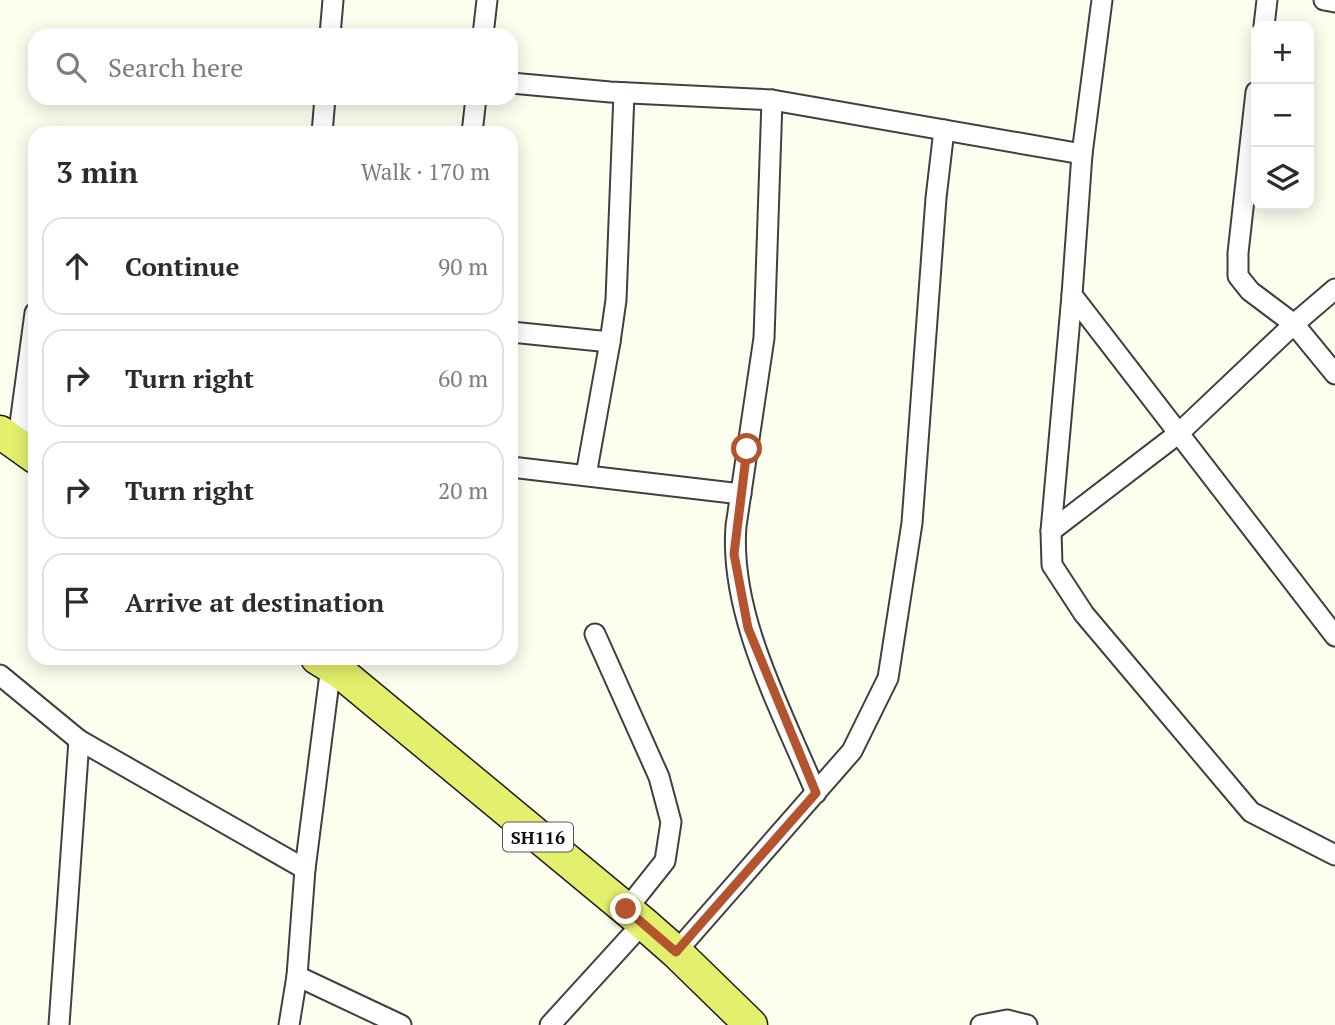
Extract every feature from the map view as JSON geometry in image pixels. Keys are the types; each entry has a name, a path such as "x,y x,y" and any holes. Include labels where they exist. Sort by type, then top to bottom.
{"main road":[{"name":"SH116","path":"334,665 676,952 751,1025"}],"street":[{"path":"331,28 333,0"},
{"path":"484,28 487,0"},
{"path":"1102,0 1082,154 1051,531 1052,565 1084,614 1251,812 1335,855"},
{"path":"1265,21 1267,0"},
{"path":"1324,0 1335,2"},
{"path":"518,84 624,93 772,100 1082,154"},
{"path":"586,475 616,300 624,93"},
{"path":"772,100 764,338 734,554 748,628 816,793"},
{"path":"323,126 324,105"},
{"path":"473,126 475,105"},
{"path":"676,952 852,751 888,678 912,523 936,198 944,130"},
{"path":"1251,137 1238,253 1238,276 1250,291 1294,324 1335,374"},
{"path":"1051,531 1179,433 1335,289"},
{"path":"1072,295 1335,636"},
{"path":"518,333 610,342"},
{"path":"17,445 28,364"},
{"path":"518,468 741,494"},
{"path":"550,1025 634,916 664,860 671,822 659,777 595,634"},
{"path":"289,1025 297,976 305,869 333,665"},
{"path":"0,675 79,740 305,869"},
{"path":"59,1025 79,740"},
{"path":"297,976 401,1025"},
{"path":"981,1025 1007,1020 1027,1025"}],"route":[{"path":"626,909 676,952 816,793 748,628 734,554 747,449"}]}
